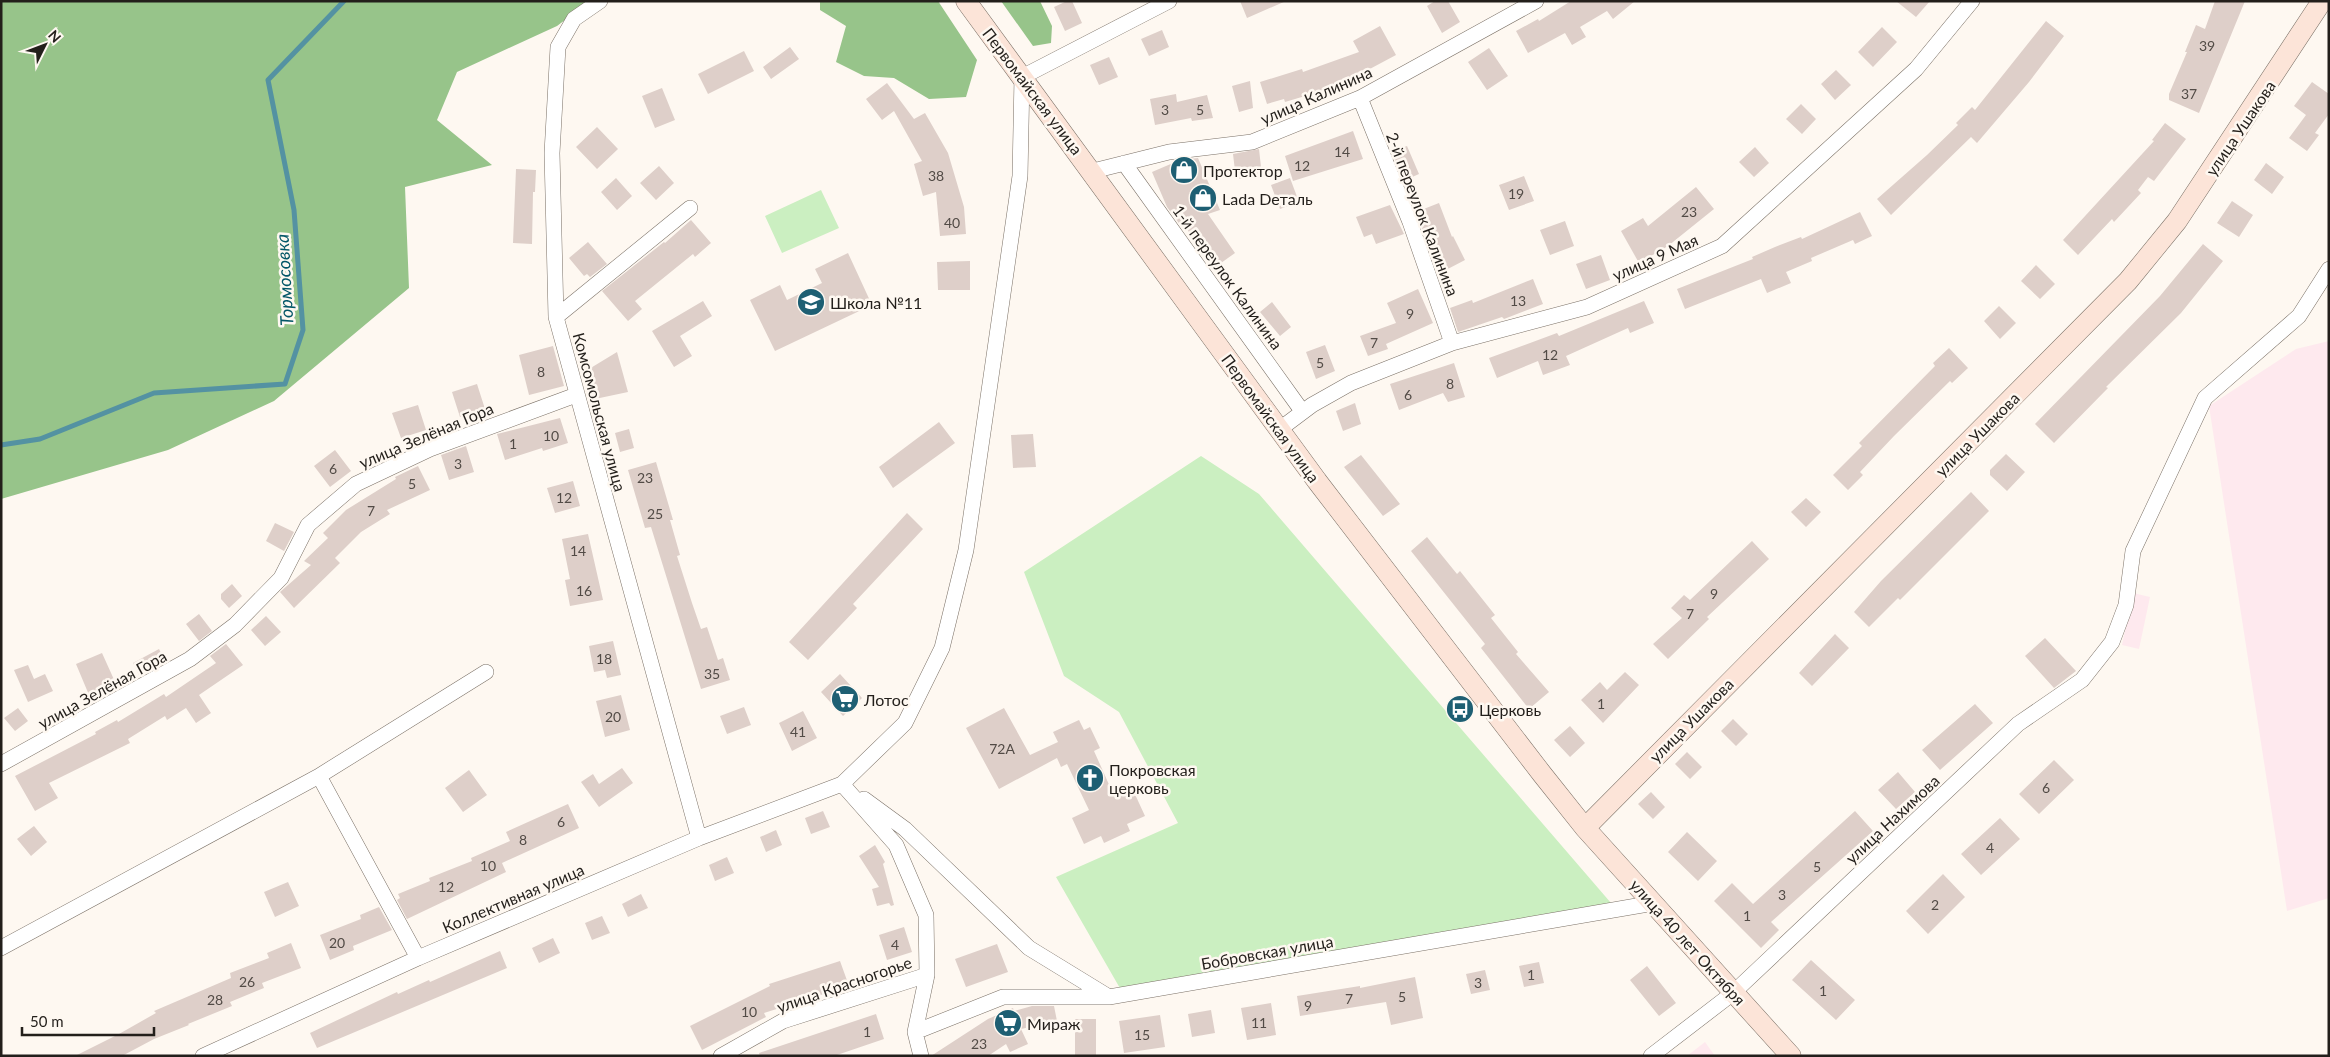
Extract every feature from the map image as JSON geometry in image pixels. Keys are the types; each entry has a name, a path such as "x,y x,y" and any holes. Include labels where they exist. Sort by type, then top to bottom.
{"main road":[{"name":"Первомайская улица","path":"966,1 1280,429 1585,828"},
{"name":"улица Ушакова","path":"1585,828 2128,281 2177,221 2322,1"},
{"name":"улица 40 лет Октября","path":"1585,828 1790,1056"}],"street":[{"name":"Комсомольская улица","path":"600,1 574,19 558,47 552,153 556,317 699,838"},
{"path":"1110,997 1029,948 905,829 842,784 905,723 942,648 966,550 1020,176 1022,77 1169,1"},
{"name":"улица Калинина","path":"1093,172 1169,152 1252,142 1360,98 1536,1"},
{"name":"улица 9 Мая","path":"1280,429 1302,411 1351,383 1452,344 1587,307 1722,246 1916,69 1972,1"},
{"name":"2-й переулок Калинина","path":"1360,98 1410,222 1452,344"},
{"name":"1-й переулок Калинина","path":"1124,164 1302,411"},
{"path":"556,317 690,208"},
{"name":"улица Нахимова","path":"1651,1056 1733,993 2018,724 2082,680 2112,642 2126,605 2133,551 2205,398 2299,316 2329,269"},
{"name":"улица Зелёная Гора","path":"1,764 190,660 235,625 281,578 308,525 356,484 430,449 576,394"},
{"path":"1,948 319,776 486,672"},
{"path":"319,776 418,958"},
{"name":"Коллективная улица","path":"203,1056 418,958 699,838 842,784"},
{"name":"улица Красногорье","path":"842,784 896,845 926,915 926,975 915,1032"},
{"name":"Бобровская улица","path":"915,1032 1003,997 1110,997 1654,903"},
{"name":"улица Красногорье","path":"721,1056 783,1021 926,975"},
{"path":"915,1032 921,1056"}],"shaded area":[{"path":"2329,341 2329,898 2287,911 2209,406 2296,349"},
{"path":"2133,593 2150,597 2139,649 2122,645"},
{"path":"1705,1042 1715,1056 1687,1056"}],"green space":[{"path":"1,1 590,1 557,26 457,72 437,120 492,165 405,187 409,288 274,401 168,450 1,499"},
{"path":"820,1 938,1 977,60 966,97 929,99 894,78 864,76 836,62 846,26 820,10"},
{"path":"1001,1 1040,1 1052,26 1051,43 1033,46"},
{"path":"821,190 839,228 782,253 765,216"},
{"path":"1201,456 1259,494 1611,903 1121,990 1056,877 1178,823 1119,712 1064,676 1024,572"}],"building":[{"path":"1067,1 1072,1 1082,23 1065,31 1054,7"},
{"path":"1240,1 1286,1 1247,18"},
{"path":"1435,1 1448,1 1460,22 1442,33 1427,6"},
{"path":"1571,1 1635,1 1613,19 1607,11 1580,27 1586,37 1572,45 1565,33 1528,53 1516,31 1538,19 1539,21"},
{"path":"1896,1 1930,1 1916,17"},
{"path":"2215,1 2245,1 2199,113 2169,100 2169,94 2196,25 2205,29"},
{"path":"2046,21 2064,36 2029,82 1977,143 1971,137 1891,215 1877,199 1958,125 1956,123 1972,107 1975,110"},
{"path":"1380,26 1396,55 1351,79 1352,82 1285,102 1284,99 1267,104 1260,82 1302,69 1303,72 1359,52 1353,41"},
{"path":"1882,27 1897,42 1873,67 1858,52"},
{"path":"1162,30 1169,47 1149,56 1141,39"},
{"path":"790,47 799,59 771,79 763,67"},
{"path":"1489,48 1508,76 1487,90 1468,62"},
{"path":"744,51 754,71 708,94 698,74"},
{"path":"1109,57 1118,77 1099,85 1090,65"},
{"path":"1836,70 1851,85 1835,100 1821,84"},
{"path":"1250,81 1253,108 1239,112 1232,86"},
{"path":"2312,82 2329,94 2329,114 2315,133 2319,135 2307,151 2289,138 2306,115 2294,106"},
{"path":"887,83 914,119 925,113 948,153 964,207 966,234 940,236 936,192 923,196 914,164 922,161 894,111 882,120 866,99"},
{"path":"662,88 675,120 655,128 642,96"},
{"path":"1176,94 1177,102 1207,95 1213,118 1192,121 1191,118 1155,125 1150,99"},
{"path":"1801,104 1816,119 1802,134 1786,119"},
{"path":"2165,123 2186,139 2154,181 2148,177 2138,190 2141,193 2114,222 2112,219 2078,255 2063,240 2154,141 2152,140"},
{"path":"597,127 618,149 597,169 576,147"},
{"path":"1353,131 1363,159 1293,181 1285,156"},
{"path":"1407,146 1419,174 1403,181 1392,152"},
{"path":"1755,147 1769,163 1754,177 1739,162"},
{"path":"1259,149 1262,176 1236,179 1233,154"},
{"path":"1198,158 1220,210 1208,214 1235,253 1214,268 1184,225 1181,226 1167,207 1152,172 1180,160"},
{"path":"2266,163 2284,177 2272,194 2254,180"},
{"path":"659,166 674,183 656,200 640,183"},
{"path":"516,169 536,170 535,192 533,192 532,244 513,243"},
{"path":"1524,176 1534,201 1509,210 1499,185"},
{"path":"616,178 632,196 617,210 601,192"},
{"path":"1290,178 1299,202 1280,209 1271,185"},
{"path":"1696,187 1714,209 1668,246 1639,263 1621,231 1643,218 1648,226"},
{"path":"2232,201 2253,215 2239,237 2217,223"},
{"path":"1439,203 1452,237 1465,260 1442,272 1427,243 1416,212"},
{"path":"1390,205 1404,234 1376,244 1372,234 1364,237 1356,217"},
{"path":"1860,212 1872,236 1855,244 1853,240 1811,258 1812,261 1786,272 1791,283 1767,293 1761,279 1685,309 1677,289 1753,259 1752,257 1775,247 1801,237 1802,239"},
{"path":"691,220 711,243 695,257 693,254 635,301 642,309 628,321 602,291 665,243"},
{"path":"1565,221 1574,246 1550,255 1540,230"},
{"path":"588,242 607,264 590,277 587,274 584,276 569,258"},
{"path":"2203,244 2223,261 2181,313 2106,387 2108,388 2054,443 2035,424 2160,296"},
{"name":"Школа №11","path":"848,253 872,305 775,351 750,300 780,285 787,300 822,283 815,269"},
{"path":"1601,255 1610,280 1586,289 1576,264"},
{"path":"970,261 970,290 938,290 937,262"},
{"path":"2036,265 2055,284 2040,299 2021,281"},
{"path":"1533,279 1543,304 1504,319 1502,317 1458,332 1450,308 1472,300 1473,303"},
{"path":"1418,289 1433,323 1386,344 1388,349 1368,356 1360,336 1396,323 1387,303"},
{"path":"703,301 712,316 680,336 692,356 674,367 652,331"},
{"path":"1644,301 1654,323 1630,333 1628,328 1566,356 1570,365 1543,375 1538,361 1497,378 1489,358 1557,333 1559,336"},
{"path":"1272,302 1291,327 1280,336 1260,312"},
{"path":"1999,306 2016,323 2000,339 1984,321"},
{"path":"1325,345 1335,371 1316,379 1306,352"},
{"path":"553,346 564,386 529,395 519,355"},
{"path":"1949,348 1968,368 1952,383 1950,381 1894,436 1860,472 1863,475 1848,490 1833,475 1862,446 1859,443 1935,366 1933,363"},
{"path":"617,352 628,392 595,399 589,369"},
{"path":"1454,363 1465,397 1448,402 1443,393 1399,410 1390,384"},
{"path":"477,384 485,409 460,417 452,392"},
{"path":"1355,403 1361,424 1343,431 1336,411"},
{"path":"418,405 426,430 401,438 392,413"},
{"path":"560,418 568,443 543,451 542,448 505,460 497,434"},
{"path":"939,422 955,443 893,488 879,467"},
{"path":"629,429 634,448 620,452 615,433"},
{"path":"1033,434 1036,467 1013,468 1011,435"},
{"path":"466,446 474,472 449,480 441,455"},
{"path":"335,450 351,471 330,487 314,466"},
{"path":"2006,454 2025,472 2007,491 1990,475 1990,470"},
{"path":"1361,455 1400,504 1383,516 1344,467"},
{"path":"656,462 673,520 670,520 680,555 677,556 692,603 701,629 707,627 718,660 723,658 730,680 701,689 651,527 645,528 628,470"},
{"path":"418,466 430,490 387,510 390,514 361,532 335,558 340,563 294,608 280,592 311,565 304,561 328,538 323,533 346,510 396,479 395,477"},
{"path":"573,481 580,506 555,513 547,488"},
{"path":"1971,492 1989,511 1900,600 1898,598 1869,627 1854,612 1881,581"},
{"path":"1806,498 1821,512 1806,527 1791,512"},
{"path":"907,513 923,529 853,604 857,608 808,660 789,642"},
{"path":"275,523 294,532 284,551 266,541"},
{"path":"588,534 603,600 570,606 565,580 570,579 562,539"},
{"path":"1427,537 1457,574 1460,571 1495,615 1491,618 1518,652 1516,654 1549,692 1529,709 1481,648 1485,644 1411,551"},
{"path":"1752,541 1769,559 1707,617 1709,619 1668,659 1653,644 1682,618 1671,608 1684,595 1690,600"},
{"path":"232,584 242,596 229,608 221,599 221,594"},
{"path":"199,614 212,631 199,641 186,624"},
{"path":"266,616 281,632 265,646 251,630"},
{"path":"1835,634 1849,648 1812,686 1799,673"},
{"path":"2045,638 2076,671 2054,688 2025,656"},
{"path":"613,641 621,675 607,678 605,670 594,672 589,646"},
{"path":"226,644 243,665 199,695 211,713 196,723 186,708 167,720 165,716 128,739 130,743 49,783 58,798 35,811 15,776 96,734 95,732 117,720 118,722 164,694 166,697 216,663 210,656"},
{"path":"159,649 165,661 139,675 133,663"},
{"path":"102,653 116,684 89,695 76,664"},
{"path":"28,665 34,679 45,674 53,691 28,702 14,670"},
{"path":"1625,672 1639,685 1603,723 1581,700 1600,682 1607,690"},
{"path":"840,674 862,698 843,716 821,692"},
{"path":"621,695 630,730 605,737 596,701"},
{"path":"1975,704 1993,723 1940,770 1922,750"},
{"path":"744,707 751,725 727,734 720,716"},
{"path":"18,708 28,721 15,731 4,718"},
{"path":"1004,708 1030,755 1058,742 1053,732 1079,720 1084,730 1090,727 1100,748 1094,751 1115,798 1133,790 1145,816 1127,824 1130,831 1104,843 1101,836 1084,844 1072,818 1089,810 1067,764 1061,767 1057,758 999,789 966,728"},
{"path":"803,711 817,738 792,751 779,723"},
{"path":"1733,719 1748,734 1736,746 1721,731"},
{"path":"1570,726 1585,743 1570,757 1554,740"},
{"path":"1687,752 1702,767 1690,779 1675,764"},
{"path":"2054,760 2074,780 2039,814 2019,794"},
{"path":"622,768 633,783 599,807 581,782 593,774 599,784"},
{"path":"469,770 487,795 463,812 445,788"},
{"path":"1898,772 1915,792 1896,809 1878,790"},
{"path":"1651,792 1665,807 1653,819 1638,804"},
{"path":"568,804 579,828 502,863 506,872 407,919 397,900 400,898 398,894 430,881 429,878 472,861 471,858 510,841 506,832"},
{"path":"823,811 830,827 811,834 805,818"},
{"path":"1855,811 1873,831 1771,922 1779,930 1761,948 1714,901 1732,883 1753,904"},
{"path":"2000,818 2020,839 1981,875 1961,854"},
{"path":"34,826 47,842 31,856 17,839"},
{"path":"776,830 782,845 766,852 760,837"},
{"path":"1687,832 1717,861 1698,881 1668,852"},
{"path":"875,845 885,862 883,864 894,905 891,906 889,903 877,906 872,889 879,887 859,856"},
{"path":"727,857 734,873 715,881 709,865"},
{"path":"1943,874 1965,897 1928,934 1906,911"},
{"path":"288,882 299,906 275,917 264,892"},
{"path":"641,894 648,908 628,917 622,904"},
{"path":"379,907 392,930 353,946 354,950 330,960 320,935 361,919 360,915"},
{"path":"602,916 610,933 592,940 585,923"},
{"path":"904,927 912,952 887,960 879,935"},
{"path":"553,938 560,953 539,963 532,948"},
{"path":"291,943 301,968 262,983 264,988 230,1002 232,1006 154,1039 122,1056 75,1056 156,1013 154,1011 231,978 230,973 269,958 267,953"},
{"path":"997,944 1008,972 966,987 955,959"},
{"path":"500,951 507,968 317,1048 310,1033 397,992 398,994 429,980 430,982"},
{"path":"1811,960 1855,1000 1836,1020 1792,980"},
{"path":"840,961 849,986 764,1013 766,1017 702,1050 690,1026 770,986 769,984"},
{"path":"1539,962 1544,983 1524,987 1519,966"},
{"path":"1647,966 1676,1003 1659,1016 1630,980"},
{"path":"1485,970 1490,990 1471,994 1466,974"},
{"path":"1415,977 1423,1018 1391,1025 1386,1002 1300,1016 1297,996 1360,986 1360,988"},
{"path":"1271,1003 1276,1035 1247,1040 1241,1008"},
{"path":"1032,1006 1054,1006 1057,1021 1021,1029 1028,1044 1010,1052 1006,1044 988,1056 931,1056 988,1019 1013,1008 1014,1011"},
{"path":"1211,1010 1215,1033 1192,1037 1188,1014"},
{"path":"876,1014 884,1039 834,1056 760,1056 759,1053"},
{"path":"1160,1015 1165,1047 1124,1053 1119,1021"},
{"path":"1075,1019 1096,1019 1096,1055 1075,1055"}],"waterway":[{"name":"Тормосовка","path":"1,445 40,439 154,393 285,384 303,330 294,210 268,80 344,1"}],"place":[{"name":"Протектор","path":"1184,170"},
{"name":"Lada Dеталь","path":"1203,198"},
{"name":"Школа №11","path":"811,302"},
{"name":"Лотос","path":"845,699"},
{"name":"Церковь","path":"1460,709"},
{"name":"Покровская церковь","path":"1090,778"},
{"name":"Мираж","path":"1008,1023"}]}
